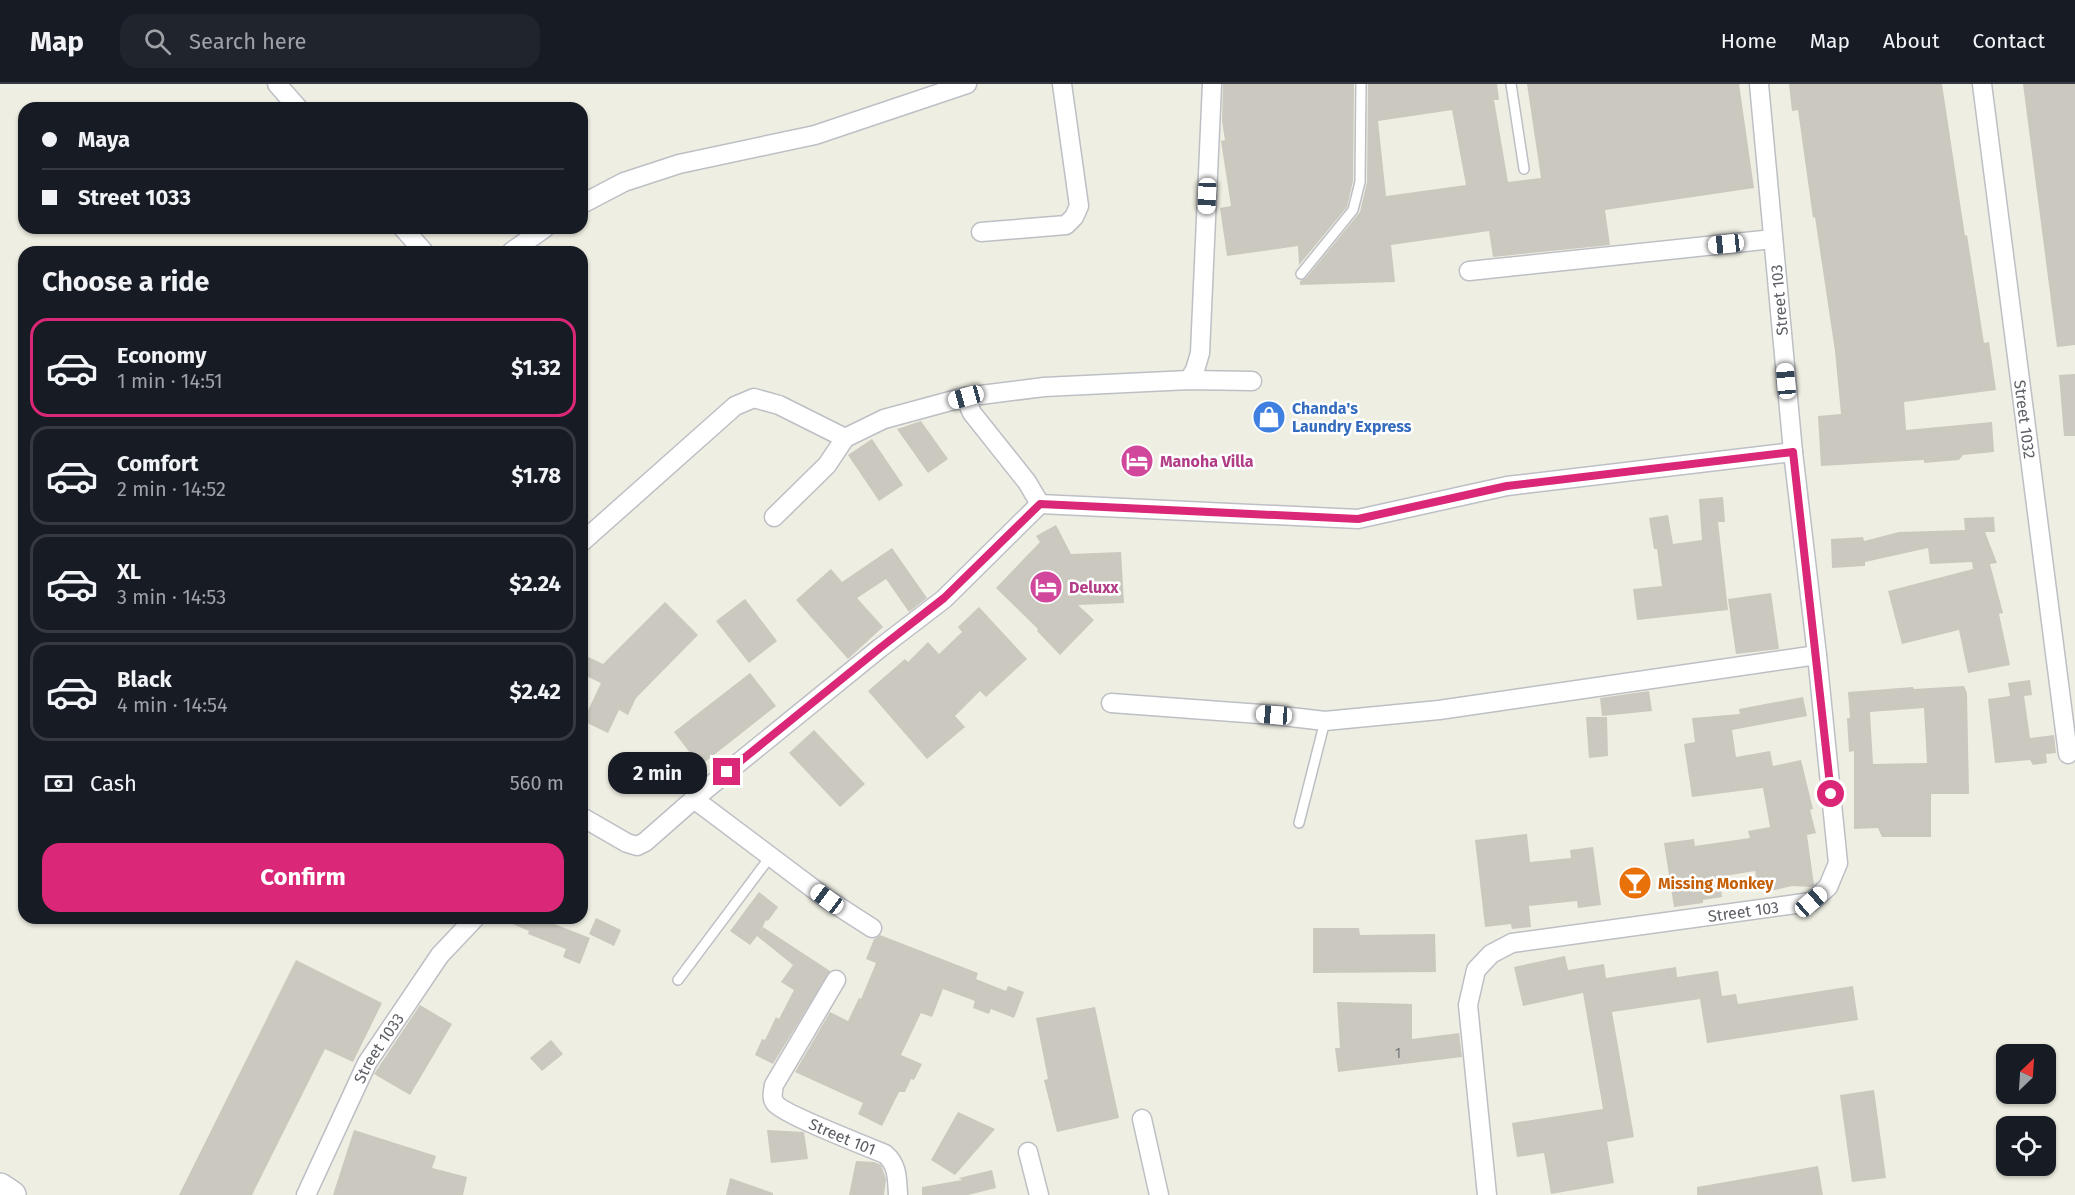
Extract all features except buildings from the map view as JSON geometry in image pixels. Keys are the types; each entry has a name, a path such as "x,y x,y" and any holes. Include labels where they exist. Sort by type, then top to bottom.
{"main road":[{"path":"0,1187 12,1195"}],"street":[{"path":"277,84 293,102"},
{"path":"588,201 624,182 679,164 815,135 967,84"},
{"path":"981,232 1066,225 1074,217 1079,206 1062,84"},
{"path":"1189,380 1196,370 1200,353 1212,84"},
{"name":"Street 103","path":"1487,1195 1468,1005 1476,970 1491,954 1512,943 1811,902 1828,887 1838,863 1793,452 1759,84"},
{"name":"Street 1032","path":"1982,84 2068,754"},
{"path":"408,234 419,246"},
{"path":"519,246 536,234"},
{"path":"1469,272 1773,239"},
{"path":"774,517 827,465 845,438 884,419 966,397 1044,387 1189,380 1252,381"},
{"path":"966,397 972,413 1027,482 1040,504"},
{"path":"588,537 735,406 754,398 779,405 845,438"},
{"path":"588,820 627,843 637,846 645,842 694,799 944,598 1040,504 1358,519 1507,486 1793,452"},
{"path":"1112,703 1325,721 1439,710 1817,655"},
{"path":"694,799 827,899 872,928"},
{"name":"Street 1033","path":"306,1195 367,1063 440,955 469,924"},
{"name":"Street 101","path":"836,980 774,1085 772,1097 775,1105 892,1160 896,1167 898,1195"},
{"path":"1142,1119 1159,1195"},
{"path":"1028,1152 1039,1195"}],"lane":[{"path":"1301,274 1353,210 1360,182 1361,84"},
{"path":"1511,84 1524,169"},
{"path":"1299,823 1325,721"},
{"path":"678,980 770,857"}],"place":[{"name":"Chanda's Laundry Express","path":"1269,417"},
{"name":"Manoha Villa","path":"1137,461"},
{"name":"Deluxx","path":"1046,587"},
{"name":"Missing Monkey","path":"1635,883"}],"route":[{"path":"727,772 944,598 1040,504 1358,519 1507,486 1793,452 1831,794"}]}
